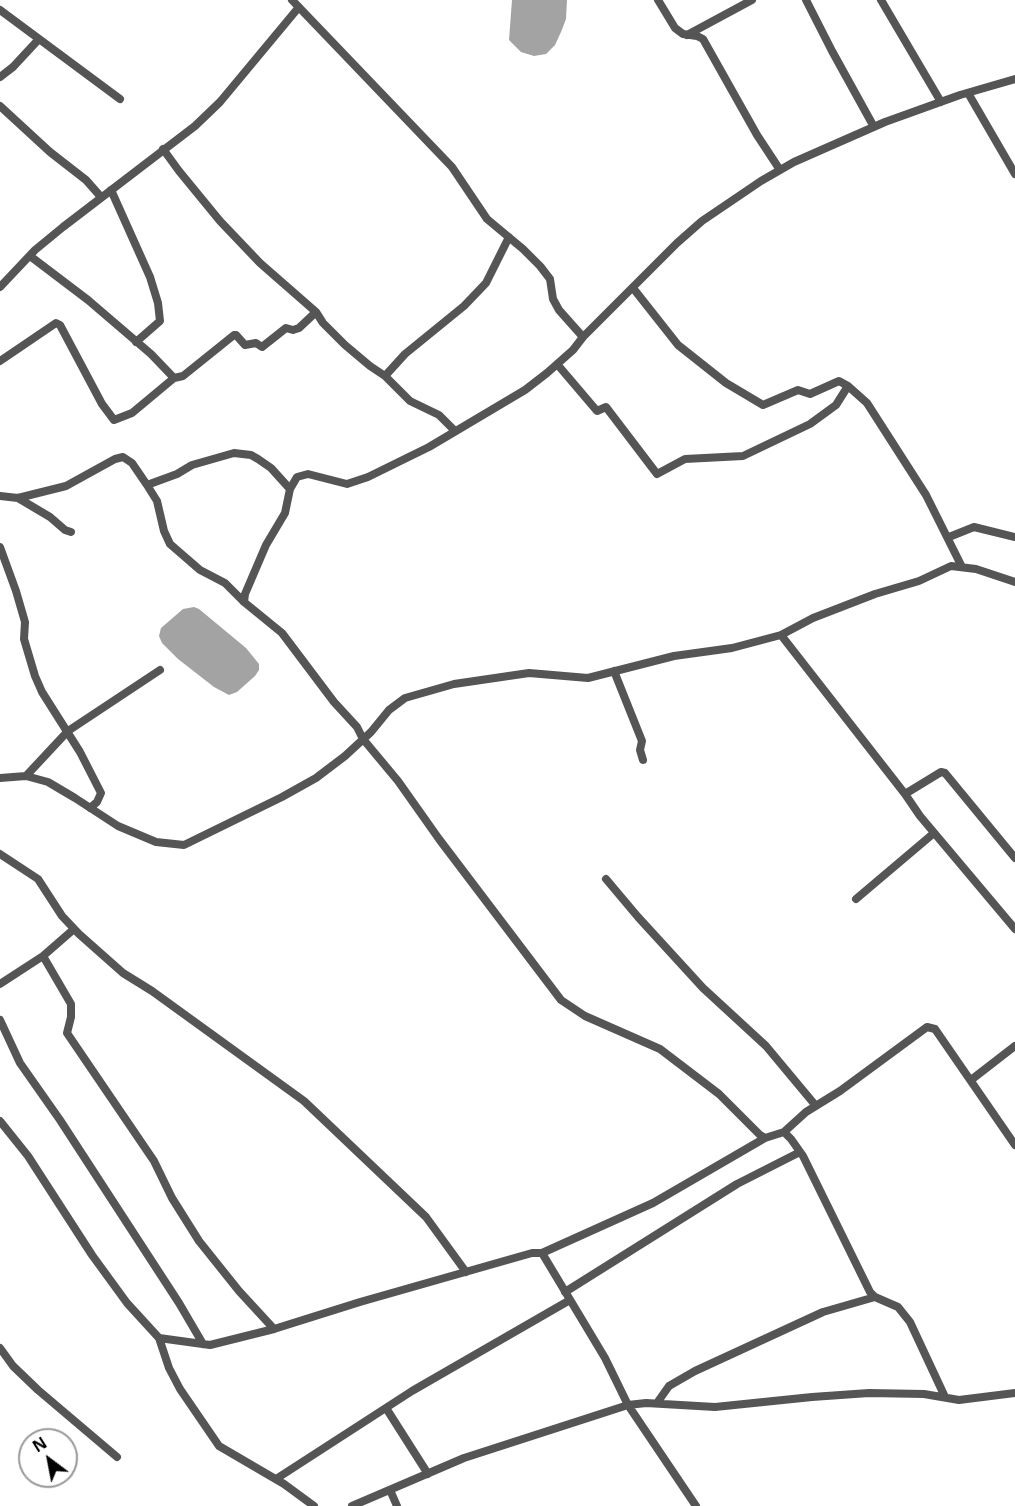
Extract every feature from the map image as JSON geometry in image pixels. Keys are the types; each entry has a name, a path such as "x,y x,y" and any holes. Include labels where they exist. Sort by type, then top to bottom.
{"street":[{"path":"292,0 437,149 487,219 523,249 550,279 552,299 583,337"},
{"path":"658,0 675,28 687,35 703,39 757,135 780,170"},
{"path":"687,35 752,0"},
{"path":"806,0 874,127"},
{"path":"881,0 941,102"},
{"path":"1,284 30,256 101,197 195,126 220,102 299,7"},
{"path":"0,10 120,99"},
{"path":"0,77 13,67 39,39"},
{"path":"244,602 245,594 267,545 285,513 290,489 297,477 308,474 347,484 368,477 429,447 525,390 573,350 583,337 702,221 761,180 874,127 941,102 1015,79"},
{"path":"968,93 1012,164 1015,174"},
{"path":"0,106 50,152 86,180 101,197"},
{"path":"164,149 179,171 242,245 316,312 323,323 345,345 385,376 410,402 439,416 455,431"},
{"path":"111,189 150,277 158,303 160,321 136,342"},
{"path":"385,376 405,354 464,306 486,283 509,237"},
{"path":"30,256 88,300 174,378"},
{"path":"633,288 678,345 726,383 763,405 798,390 810,394 838,381 848,386 867,404 926,495 962,567"},
{"path":"0,361 56,323 60,325 102,404 114,420 132,413 174,378 183,376 234,335 247,346 256,343 262,347 286,327 293,330 299,328 316,312"},
{"path":"557,364 597,411 606,407 657,474 685,459 743,456 810,424 836,405 848,386"},
{"path":"147,485 177,474 192,465 234,453 251,455 258,459 271,468 290,489"},
{"path":"0,496 18,498 66,486 115,459 123,457 132,463 157,501 164,531 170,544 200,570 225,583 282,633 334,702 357,727 363,739 399,781 561,1000 585,1016 660,1049 719,1094 765,1138"},
{"path":"18,498 71,532"},
{"path":"949,537 974,527 1015,537"},
{"path":"0,547 25,622 24,639 35,676 101,793 97,802 90,808"},
{"path":"0,778 26,776 48,782 118,826 156,842 184,844 308,783 345,756 389,710 405,698 454,684 529,673 588,678 674,656 732,648 781,634 813,618 875,594 919,581 951,566 976,569 1015,582"},
{"path":"781,634 934,833 1015,929"},
{"path":"26,776 68,731 160,670"},
{"path":"614,671 642,741 640,750 643,760"},
{"path":"905,794 941,772 945,772 1015,858"},
{"path":"856,900 934,833"},
{"path":"0,854 38,879 74,929 123,973 152,991 304,1101 426,1217 466,1272"},
{"path":"606,879 703,988 766,1046 816,1106"},
{"path":"0,984 43,956 74,929"},
{"path":"43,956 71,1004 67,1033 154,1161 172,1198 200,1242 239,1291 274,1329"},
{"path":"0,1020 21,1063 179,1303 203,1344"},
{"path":"159,1338 210,1345 274,1329 532,1253 542,1253 654,1203 765,1138 784,1132 816,1106 927,1027 935,1029 1015,1145"},
{"path":"971,1080 1015,1046"},
{"path":"0,1121 28,1156 92,1255 127,1303 159,1338 169,1368 180,1389 219,1446 276,1479 314,1506"},
{"path":"784,1132 800,1152 870,1292 875,1297 898,1307 910,1322 945,1397"},
{"path":"276,1479 412,1391 567,1296 737,1184 800,1152"},
{"path":"542,1253 605,1358 628,1405 696,1506"},
{"path":"657,1403 669,1386 694,1371 823,1312 875,1297"},
{"path":"0,1348 12,1366 117,1457"},
{"path":"352,1506 464,1458 628,1405 657,1403 715,1407 869,1393 924,1394 959,1400 1015,1394"},
{"path":"386,1408 428,1474"},
{"path":"390,1490 397,1506"}],"shaded area":[{"path":"512,0 567,0 566,19 561,32 555,45 546,54 534,56 521,52 509,40"},
{"path":"194,607 246,648 259,664 259,670 255,676 237,692 229,695 214,687 178,659 162,643 159,636 161,628 183,609"}]}
